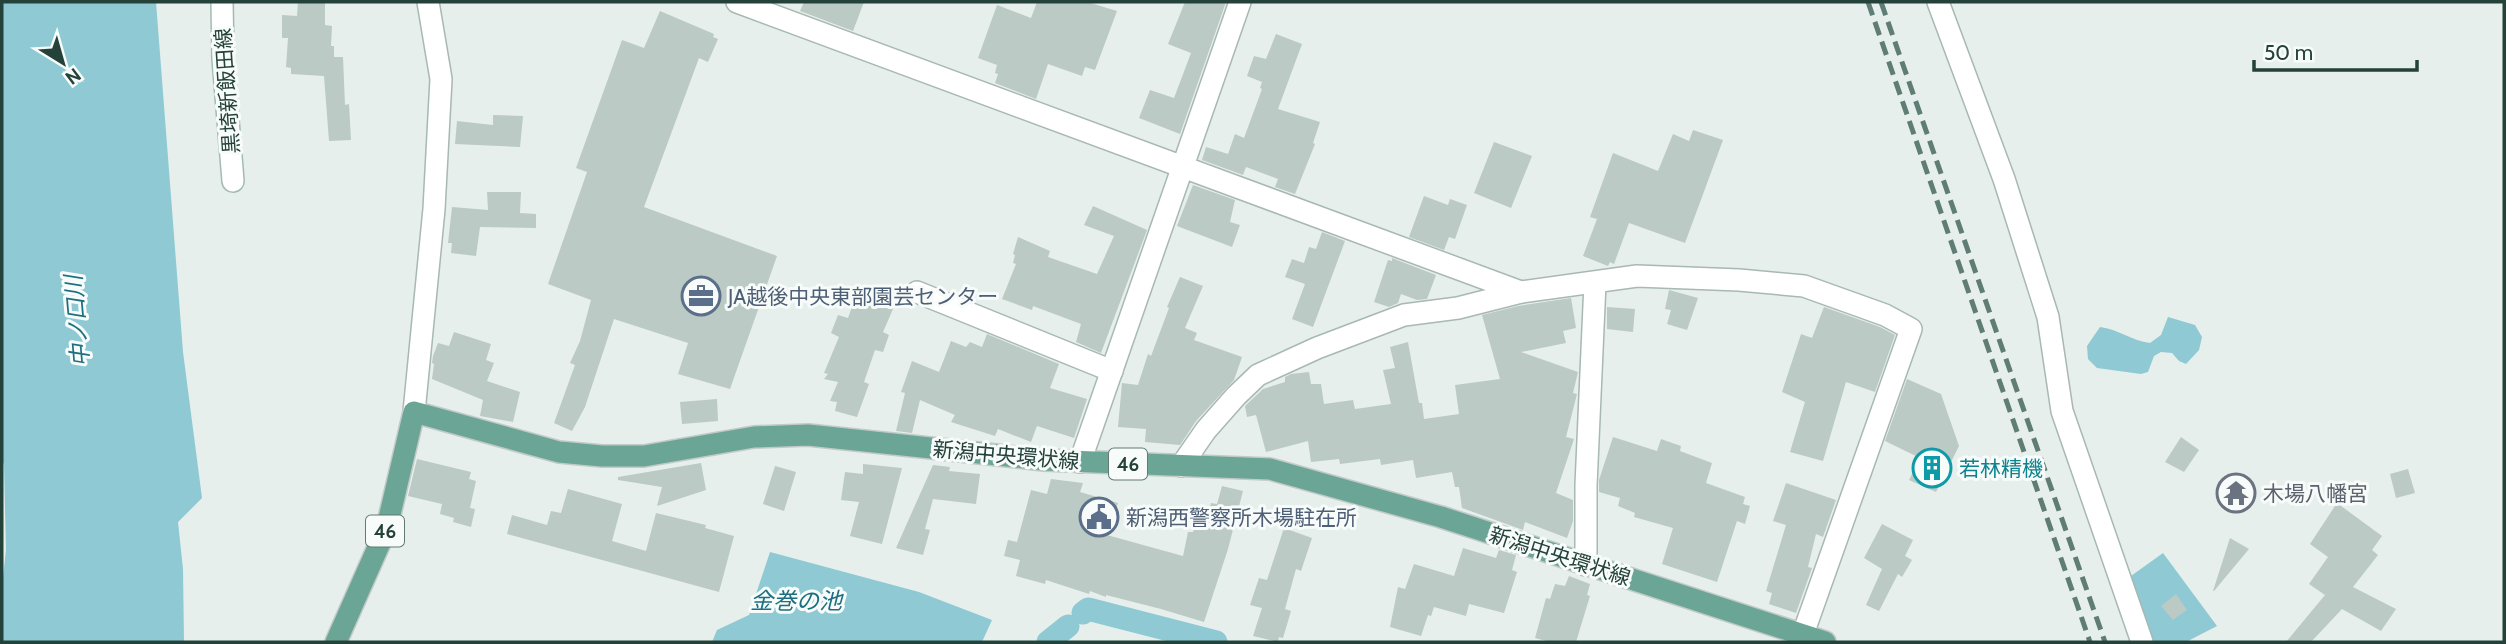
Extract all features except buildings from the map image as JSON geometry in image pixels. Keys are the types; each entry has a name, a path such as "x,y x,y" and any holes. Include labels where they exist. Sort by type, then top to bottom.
{"main road":[{"name":"新潟中央環状線","path":"414,412 559,452 602,456 644,456 754,437 808,435 1044,460 1270,469 1441,517 1825,642"},
{"name":"46","path":"336,642 387,527 414,412"}],"street":[{"name":"黒埼新飯田線","path":"222,2 223,59 233,181"},
{"path":"414,412 435,209 441,79 428,2"},
{"path":"737,2 1521,292"},
{"path":"1080,462 1240,2"},
{"path":"1938,2 2004,179 2048,317 2062,411 2142,642"},
{"path":"1181,466 1206,429 1258,375 1317,348 1404,315 1458,308 1521,292 1637,276 1739,280 1804,286 1885,315 1911,329 1803,634"},
{"path":"1586,565 1586,485 1595,283"},
{"path":"917,292 1112,371"}],"water":[{"name":"中ノ口川","path":"2,2 156,2 183,352 202,498 178,522 183,569 184,642 2,642 2,586 6,550 2,461"},
{"path":"2168,317 2195,325 2202,337 2199,350 2186,364 2172,353 2161,352 2154,356 2148,372 2141,374 2097,368 2088,359 2087,346 2100,327 2150,343 2161,335"},
{"name":"金巻の池","path":"770,552 919,592 992,620 982,642 712,642 717,630 749,615"},
{"path":"2163,553 2217,626 2186,642 2153,642 2131,576"}],"waterway":[{"path":"1083,613 1088,609 1216,642"},
{"path":"1048,642 1068,626"}],"railway":[{"path":"1868,2 2090,642"},
{"path":"1881,2 2105,642"}],"place":[{"name":"JA越後中央東部園芸センター","path":"701,296"},
{"name":"若林精機","path":"1932,468"},
{"name":"木場八幡宮","path":"2236,493"},
{"name":"新潟西警察所木場駐在所","path":"1099,517"}]}
